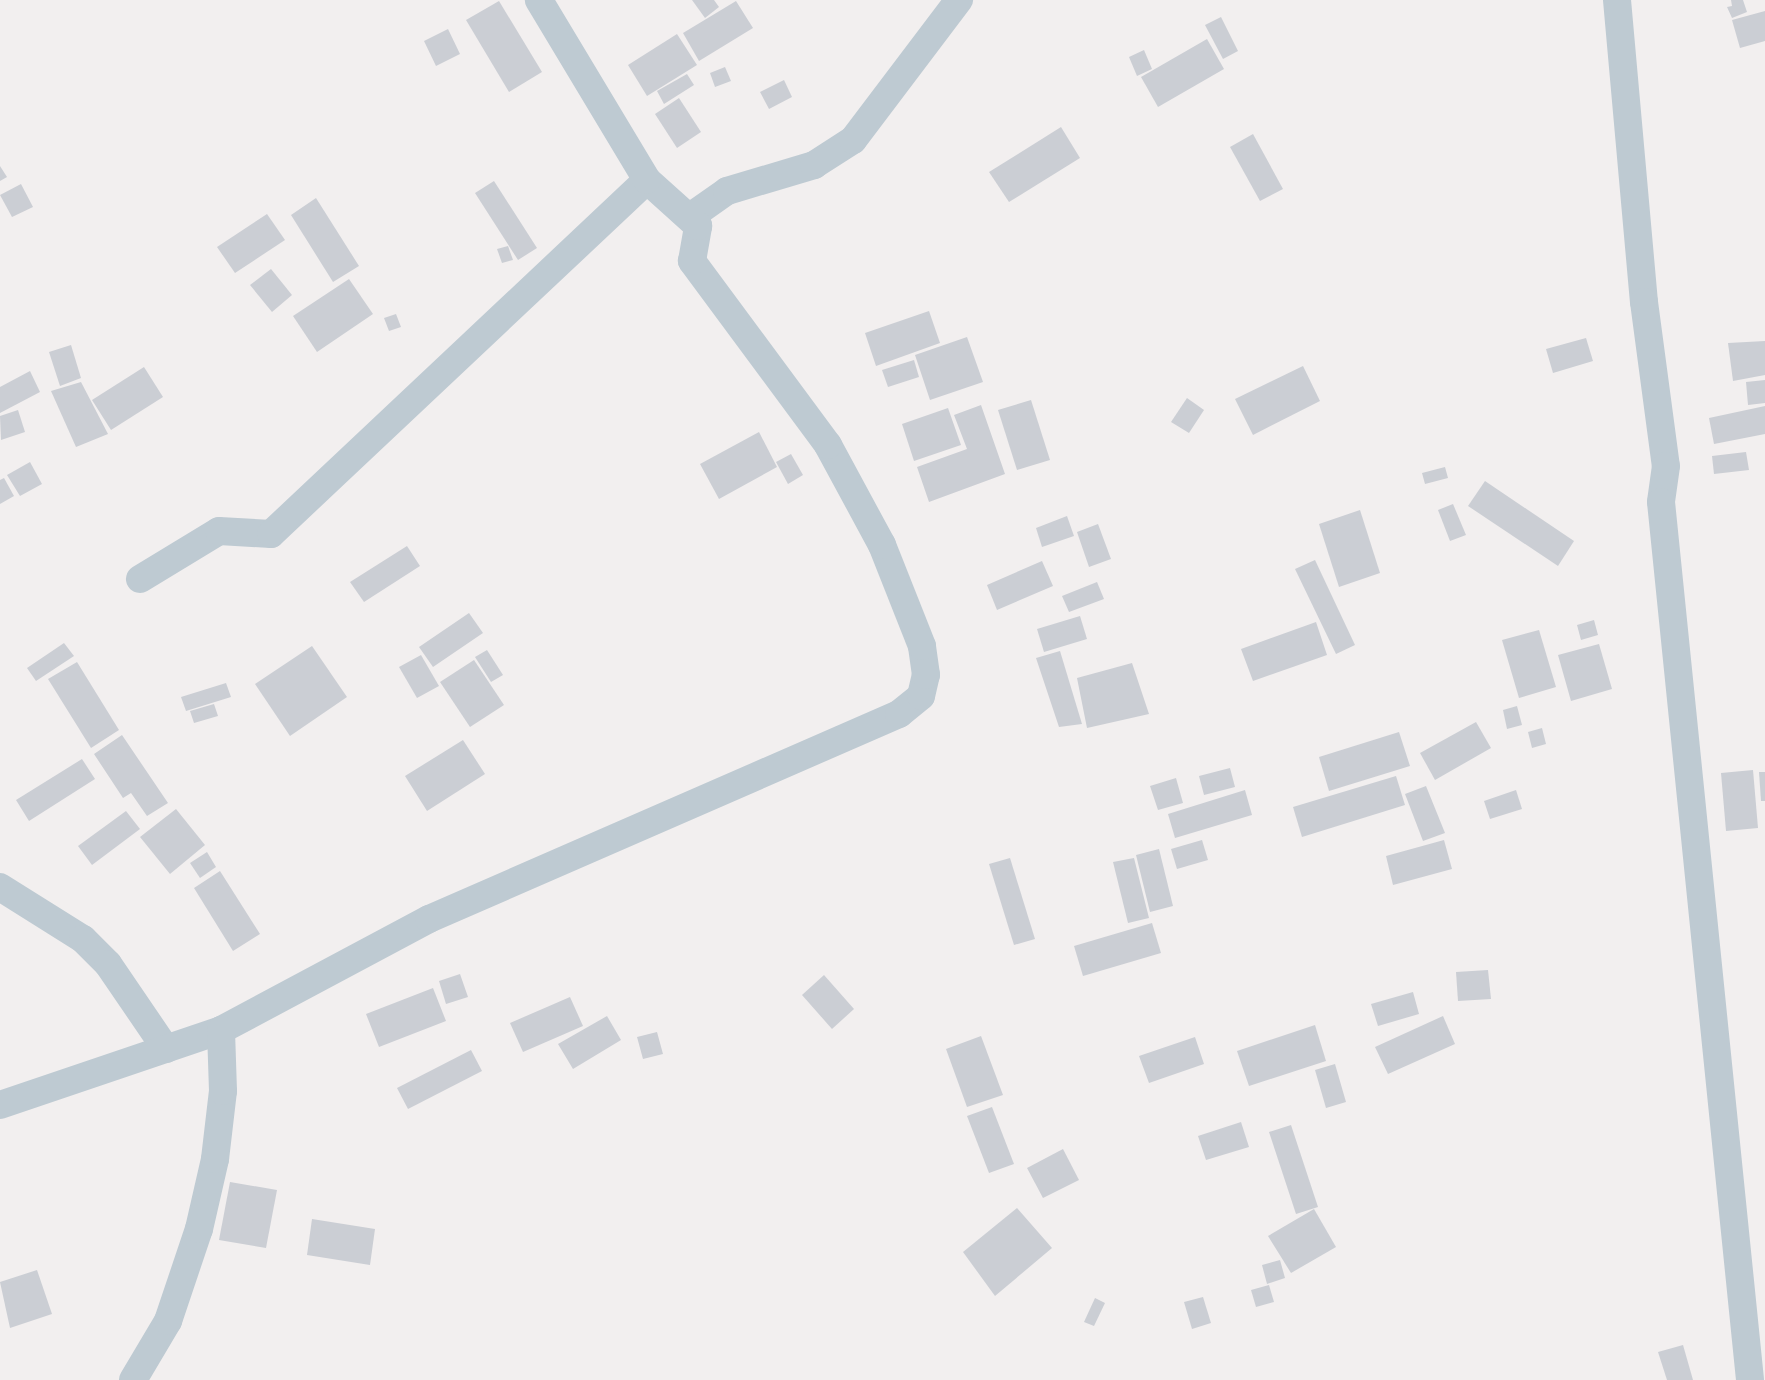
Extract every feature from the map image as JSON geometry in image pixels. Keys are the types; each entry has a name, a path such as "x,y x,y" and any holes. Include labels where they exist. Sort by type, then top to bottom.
{"street":[{"path":"539,0 647,180 698,226"},
{"path":"698,226 690,217 727,191 814,165 853,140 958,0"},
{"path":"1617,0 1644,302 1666,466 1661,502 1750,1380"},
{"path":"140,579 219,531 271,534 647,180"},
{"path":"0,1105 221,1030 429,919 899,714 921,696 926,675 922,646 882,545 828,445 692,261 698,226"},
{"path":"0,887 83,939 108,964 166,1049"},
{"path":"133,1380 168,1321 199,1229 215,1160 223,1091 221,1030"}],"building":[{"path":"692,0 714,0 719,7 705,18"},
{"path":"1731,0 1743,0 1747,12 1732,18 1727,7 1732,6"},
{"path":"499,1 542,72 509,92 466,20"},
{"path":"736,1 753,28 699,61 683,33"},
{"path":"1765,11 1765,41 1740,48 1732,20"},
{"path":"1221,17 1238,51 1223,59 1205,25"},
{"path":"448,29 460,54 436,66 424,41"},
{"path":"677,34 697,65 647,96 628,65"},
{"path":"1207,39 1224,69 1158,107 1141,77"},
{"path":"1144,50 1152,69 1137,76 1129,57"},
{"path":"725,67 731,81 715,87 710,73"},
{"path":"687,74 694,85 664,104 657,91"},
{"path":"784,80 792,97 769,109 760,92"},
{"path":"679,98 701,132 677,148 655,114"},
{"path":"1061,127 1080,158 1009,202 989,172"},
{"path":"1253,134 1283,189 1260,201 1230,147"},
{"path":"0,166 7,177 0,181"},
{"path":"494,181 537,248 518,260 475,193"},
{"path":"21,184 33,207 12,217 0,195"},
{"path":"316,198 359,266 333,282 291,215"},
{"path":"267,214 285,240 235,273 217,247"},
{"path":"508,246 513,260 502,263 497,249"},
{"path":"271,269 292,295 272,312 250,285"},
{"path":"349,279 373,314 317,352 293,316"},
{"path":"929,311 940,343 876,366 865,333"},
{"path":"396,314 401,327 389,331 384,318"},
{"path":"967,337 983,382 930,400 915,355"},
{"path":"1586,338 1593,361 1553,373 1546,349"},
{"path":"1765,341 1765,375 1733,381 1728,343"},
{"path":"71,345 81,378 60,386 49,352"},
{"path":"914,360 919,377 888,387 882,370"},
{"path":"1303,366 1320,401 1253,435 1235,399"},
{"path":"144,367 163,397 111,430 92,400"},
{"path":"30,371 40,392 0,413 0,387"},
{"path":"1765,380 1765,403 1748,405 1746,382"},
{"path":"81,382 108,434 76,447 51,391"},
{"path":"1187,398 1204,410 1189,433 1171,422"},
{"path":"1031,400 1050,460 1017,470 998,410"},
{"path":"981,405 1005,474 929,502 917,467 967,449 954,415"},
{"path":"1765,406 1765,434 1714,444 1709,418"},
{"path":"948,408 961,445 914,461 902,424"},
{"path":"18,410 25,432 1,440 0,416"},
{"path":"759,432 777,467 719,499 700,464"},
{"path":"1746,452 1749,470 1714,474 1712,456"},
{"path":"791,454 803,475 788,484 776,462"},
{"path":"30,462 42,484 20,496 7,475"},
{"path":"1445,467 1448,478 1425,484 1422,473"},
{"path":"4,478 14,496 0,504 0,480"},
{"path":"1485,481 1574,541 1558,566 1468,506"},
{"path":"1453,504 1466,535 1450,541 1438,510"},
{"path":"1360,510 1380,573 1339,587 1319,524"},
{"path":"1067,516 1074,536 1042,547 1036,528"},
{"path":"1098,524 1111,559 1089,567 1077,532"},
{"path":"407,546 420,566 364,602 350,582"},
{"path":"1315,560 1355,645 1336,654 1295,569"},
{"path":"1042,561 1053,586 997,610 987,585"},
{"path":"1097,582 1104,599 1069,612 1062,596"},
{"path":"469,613 483,633 433,667 419,647"},
{"path":"1080,616 1087,639 1044,652 1037,629"},
{"path":"1594,620 1598,635 1581,640 1577,625"},
{"path":"1316,622 1327,655 1253,681 1241,649"},
{"path":"1539,630 1556,687 1519,698 1502,640"},
{"path":"64,643 74,656 36,681 27,668"},
{"path":"1599,644 1612,689 1571,701 1558,655"},
{"path":"312,646 347,697 290,736 255,684"},
{"path":"487,650 503,675 491,682 475,657"},
{"path":"1060,651 1082,724 1059,727 1036,658"},
{"path":"421,655 439,686 417,698 399,667"},
{"path":"474,660 504,705 470,727 440,682"},
{"path":"77,662 119,730 91,748 48,679"},
{"path":"1132,663 1149,714 1087,728 1077,678"},
{"path":"226,683 231,697 186,711 181,697"},
{"path":"214,704 218,716 194,723 190,711"},
{"path":"1517,706 1522,725 1507,729 1503,710"},
{"path":"1476,722 1491,748 1435,780 1420,753"},
{"path":"1542,728 1546,744 1532,748 1528,732"},
{"path":"1399,732 1410,766 1329,791 1319,757"},
{"path":"122,735 168,803 147,816 131,793 123,798 94,754"},
{"path":"463,740 485,774 427,811 405,776"},
{"path":"82,759 95,779 29,821 16,800"},
{"path":"1230,768 1235,787 1204,795 1199,776"},
{"path":"1753,770 1758,828 1726,831 1721,773"},
{"path":"1759,772 1765,772 1765,801 1761,801"},
{"path":"1396,776 1405,805 1302,837 1293,807"},
{"path":"1176,778 1183,803 1158,810 1150,786"},
{"path":"1426,786 1445,833 1423,841 1405,794"},
{"path":"1245,790 1252,815 1175,838 1168,814"},
{"path":"1516,790 1522,809 1490,819 1484,801"},
{"path":"176,809 205,845 170,874 140,837"},
{"path":"126,811 140,829 92,865 78,846"},
{"path":"1202,840 1208,860 1177,869 1171,849"},
{"path":"1444,840 1452,869 1393,885 1386,856"},
{"path":"1159,849 1173,906 1150,912 1136,855"},
{"path":"207,852 216,867 200,878 190,863"},
{"path":"1010,858 1035,939 1014,945 989,864"},
{"path":"1134,858 1149,918 1128,923 1113,862"},
{"path":"220,871 260,934 233,951 194,888"},
{"path":"1152,923 1161,953 1083,976 1074,946"},
{"path":"1488,970 1491,999 1458,1001 1456,972"},
{"path":"460,974 468,997 446,1004 439,981"},
{"path":"824,975 854,1009 832,1029 802,995"},
{"path":"433,988 446,1021 379,1047 366,1014"},
{"path":"1413,992 1419,1014 1378,1026 1371,1004"},
{"path":"570,997 583,1026 523,1052 510,1023"},
{"path":"607,1016 621,1040 573,1069 558,1044"},
{"path":"1443,1016 1455,1044 1388,1074 1375,1047"},
{"path":"1315,1025 1326,1061 1249,1086 1237,1051"},
{"path":"657,1032 663,1054 643,1059 637,1037"},
{"path":"981,1036 1003,1095 967,1107 946,1049"},
{"path":"1195,1037 1204,1064 1149,1083 1139,1056"},
{"path":"471,1050 482,1071 408,1109 397,1088"},
{"path":"1335,1064 1346,1102 1326,1108 1315,1070"},
{"path":"992,1107 1014,1164 989,1173 967,1116"},
{"path":"1241,1122 1249,1147 1206,1160 1198,1136"},
{"path":"1291,1125 1318,1207 1296,1214 1269,1132"},
{"path":"1063,1149 1079,1180 1043,1198 1027,1168"},
{"path":"230,1182 277,1190 266,1248 219,1240"},
{"path":"1017,1208 1052,1248 995,1296 963,1252"},
{"path":"1314,1209 1336,1247 1291,1273 1268,1236"},
{"path":"312,1219 375,1229 370,1265 307,1255"},
{"path":"1280,1260 1285,1278 1267,1284 1262,1265"},
{"path":"37,1270 52,1314 10,1328 0,1282"},
{"path":"1269,1285 1274,1302 1256,1307 1251,1290"},
{"path":"1203,1297 1211,1323 1192,1329 1184,1302"},
{"path":"1095,1298 1105,1303 1094,1326 1084,1322"},
{"path":"1683,1345 1693,1380 1667,1380 1658,1352"}]}
